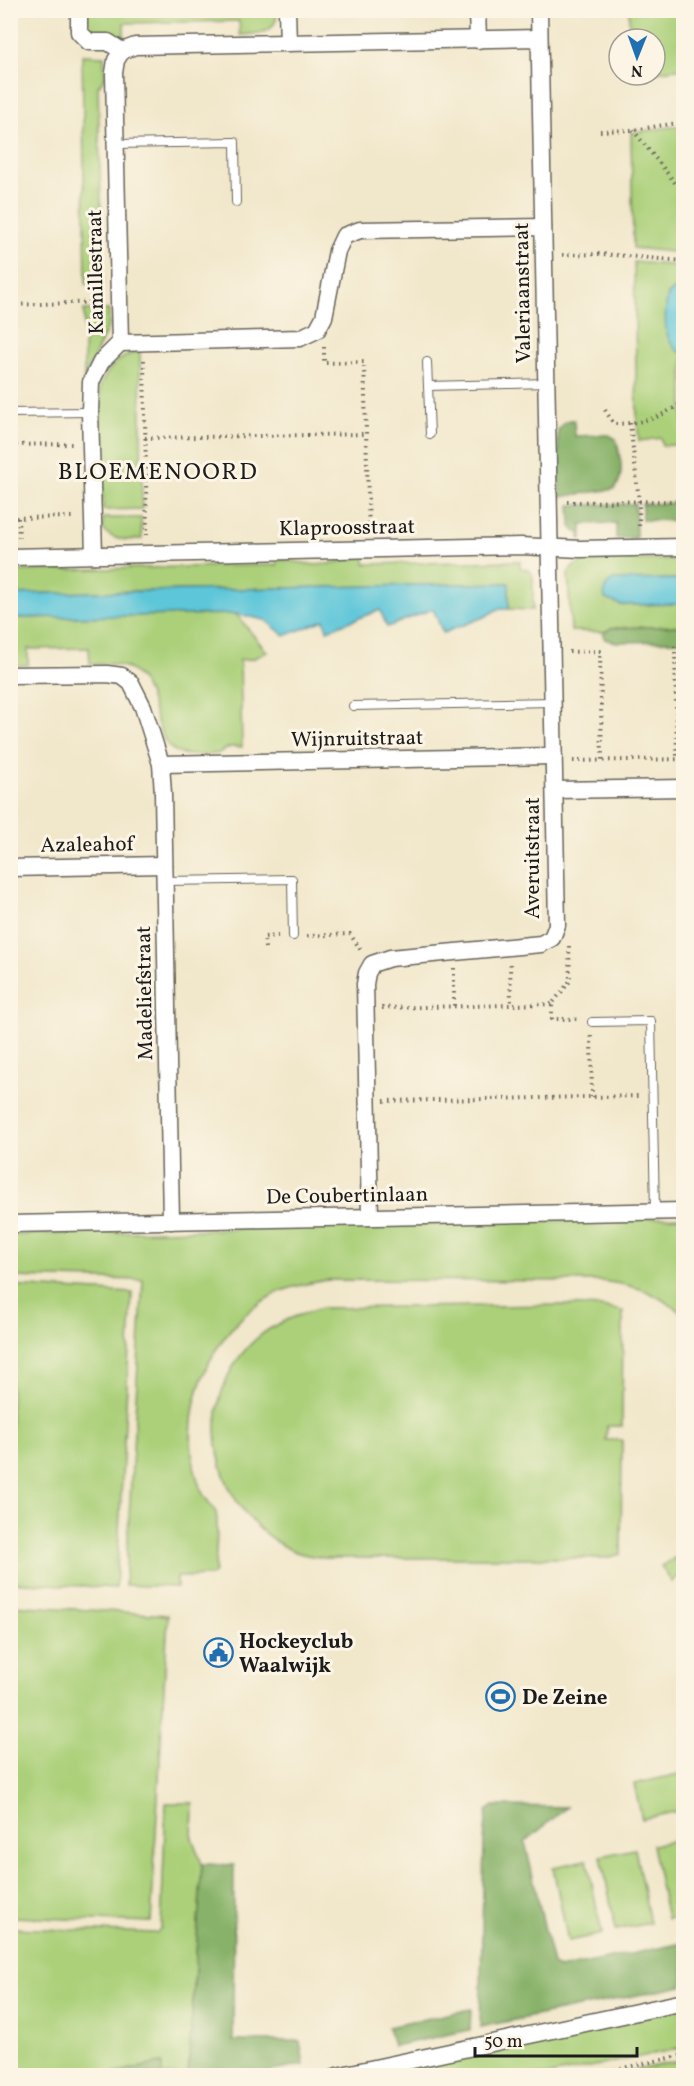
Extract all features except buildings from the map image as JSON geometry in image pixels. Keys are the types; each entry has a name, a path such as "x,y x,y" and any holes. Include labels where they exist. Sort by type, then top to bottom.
{"street":[{"path":"79,10 79,32 89,42 108,42 122,51 135,46 539,38"},
{"path":"287,10 288,43"},
{"path":"477,10 478,40"},
{"name":"Valeriaanstraat","path":"539,10 550,548"},
{"name":"Kamillestraat","path":"94,555 91,382 101,362 120,343 114,73 116,60 122,51"},
{"path":"120,343 300,338 317,330 324,317 337,251 344,236 360,230 543,227"},
{"name":"Klaproosstraat","path":"10,557 521,546 580,549 684,547"},
{"name":"Averuitstraat","path":"372,964 390,958 541,944 552,938 557,925 550,548"},
{"name":"Madeliefstraat","path":"10,675 107,674 122,676 131,683 143,707 161,764 171,1221"},
{"name":"Wijnruitstraat","path":"161,764 554,759"},
{"path":"555,790 684,788"},
{"name":"Azaleahof","path":"10,868 165,873"},
{"path":"370,1217 364,984 366,973 372,964"},
{"name":"De Coubertinlaan","path":"10,1224 684,1211"},
{"path":"337,2076 684,2002"}],"lane":[{"path":"114,144 235,142 236,202"},
{"path":"427,362 430,434"},
{"path":"428,386 547,383"},
{"path":"10,413 90,412"},
{"path":"353,706 553,702"},
{"path":"165,873 292,879 293,936"},
{"path":"592,1022 651,1021 656,1211"}],"path":[{"path":"664,10 684,22"},
{"path":"600,131 633,130 684,122"},
{"path":"633,130 684,194"},
{"path":"544,255 602,254 684,261"},
{"path":"10,305 118,302"},
{"path":"317,330 324,343 324,363 364,362 369,549"},
{"path":"144,342 147,554"},
{"path":"605,410 614,424 639,423 655,418 684,401"},
{"path":"630,423 639,501 640,548"},
{"path":"146,438 366,434"},
{"path":"10,445 91,444"},
{"path":"549,503 684,501"},
{"path":"10,518 93,516"},
{"path":"675,645 677,759"},
{"path":"552,652 600,651 602,760"},
{"path":"554,759 684,759"},
{"path":"264,948 264,937 350,934 372,964"},
{"path":"552,938 569,946 570,981 552,1004 552,1019 589,1019 592,1022 592,1096"},
{"path":"510,947 511,1005"},
{"path":"454,952 454,1006"},
{"path":"365,1009 552,1004"},
{"path":"367,1102 653,1095"},
{"path":"585,2076 684,2055"}],"green space":[{"path":"277,10 274,24 266,31 254,34 240,35 239,21 124,23 124,36 90,36 84,31 84,11"},
{"path":"629,11 683,11 683,68 667,70 667,27 629,27"},
{"path":"82,55 104,56 105,77 98,87 103,284 86,284"},
{"path":"683,125 681,155 684,157 683,253 633,248 631,133"},
{"path":"634,262 683,266 683,287 679,287 680,352 683,354 683,444 662,446 661,438 639,441"},
{"path":"84,310 109,310 109,325 84,379"},
{"path":"140,351 142,509 103,510 100,386 107,373 120,359"},
{"path":"570,420 574,420 575,436 609,435 616,439 621,472 614,489 559,497 558,430"},
{"path":"683,503 683,521 642,520 642,504"},
{"path":"635,504 636,538 616,538 616,523 582,524 582,539 580,539 580,532 576,532 571,527 570,505"},
{"path":"103,518 141,518 142,539 126,540 112,537 103,530"},
{"path":"365,558 365,564 520,561 520,568 529,570 533,577 533,610 509,609 508,583 11,594 10,571 277,565 278,559 315,565"},
{"path":"683,559 683,579 613,580 621,605 683,604 683,626 612,628 604,632 571,631 568,573 574,566 585,561"},
{"path":"236,614 267,652 252,659 240,660 242,747 230,747 216,754 187,755 172,749 159,728 151,701 138,676 118,665 90,664 89,648 28,649 28,665 11,666 10,618"},
{"path":"683,626 683,641 617,642 604,638 604,632 612,628"},
{"path":"683,1217 683,1314 645,1291 602,1281 326,1280 286,1289 253,1308 221,1342 209,1362 194,1407 191,1430 192,1454 197,1479 204,1496 215,1510 217,1518 215,1572 211,1576 177,1577 177,1587 125,1585 143,1280 11,1277 10,1235"},
{"path":"11,1286 132,1293 116,1588 11,1582"},
{"path":"565,1305 623,1311 622,1426 607,1426 606,1440 622,1440 621,1554 606,1558 323,1558 296,1552 267,1535 245,1512 228,1485 219,1455 216,1424 221,1393 234,1364 256,1339 279,1324 322,1308"},
{"path":"683,1553 683,1572 672,1582 661,1566"},
{"path":"10,1605 168,1615 151,1922 11,1917"},
{"path":"683,1773 683,1810 642,1819 634,1784"},
{"path":"166,1803 193,1803 192,1838 202,1864 188,2075 162,2075 162,2063 102,2075 11,2076 11,1928 156,1933 161,1928"},
{"path":"494,1806 567,1807 525,1842 553,1965 559,1969 683,1943 683,1986 480,2027 484,1840 487,1811"},
{"path":"683,1839 683,1916 667,1919 652,1845"},
{"path":"635,1849 650,1923 616,1930 601,1856"},
{"path":"587,1860 602,1934 568,1941 553,1867"},
{"path":"202,1864 234,1865 233,2041 300,2041 304,2065 252,2075 188,2075"},
{"path":"683,2008 683,2048 551,2075 371,2076"},
{"path":"471,2009 470,2030 393,2046 388,2027"},
{"path":"683,2060 683,2075 612,2075"},
{"path":"162,2063 162,2075 102,2075"}],"water":[{"path":"683,287 683,354 671,343 665,319 668,294"},
{"path":"683,579 683,604 621,605 605,599 605,588 613,580"},
{"path":"509,583 509,609 498,609 443,633 433,609 387,627 380,610 327,630 324,620 285,636 265,620 236,614 11,618 11,594"}],"place":[{"name":"Hockeyclub Waalwijk","path":"218,1653"},
{"name":"De Zeine","path":"501,1697"}],"district":[{"name":"BLOEMENOORD","path":"158,471"}]}
